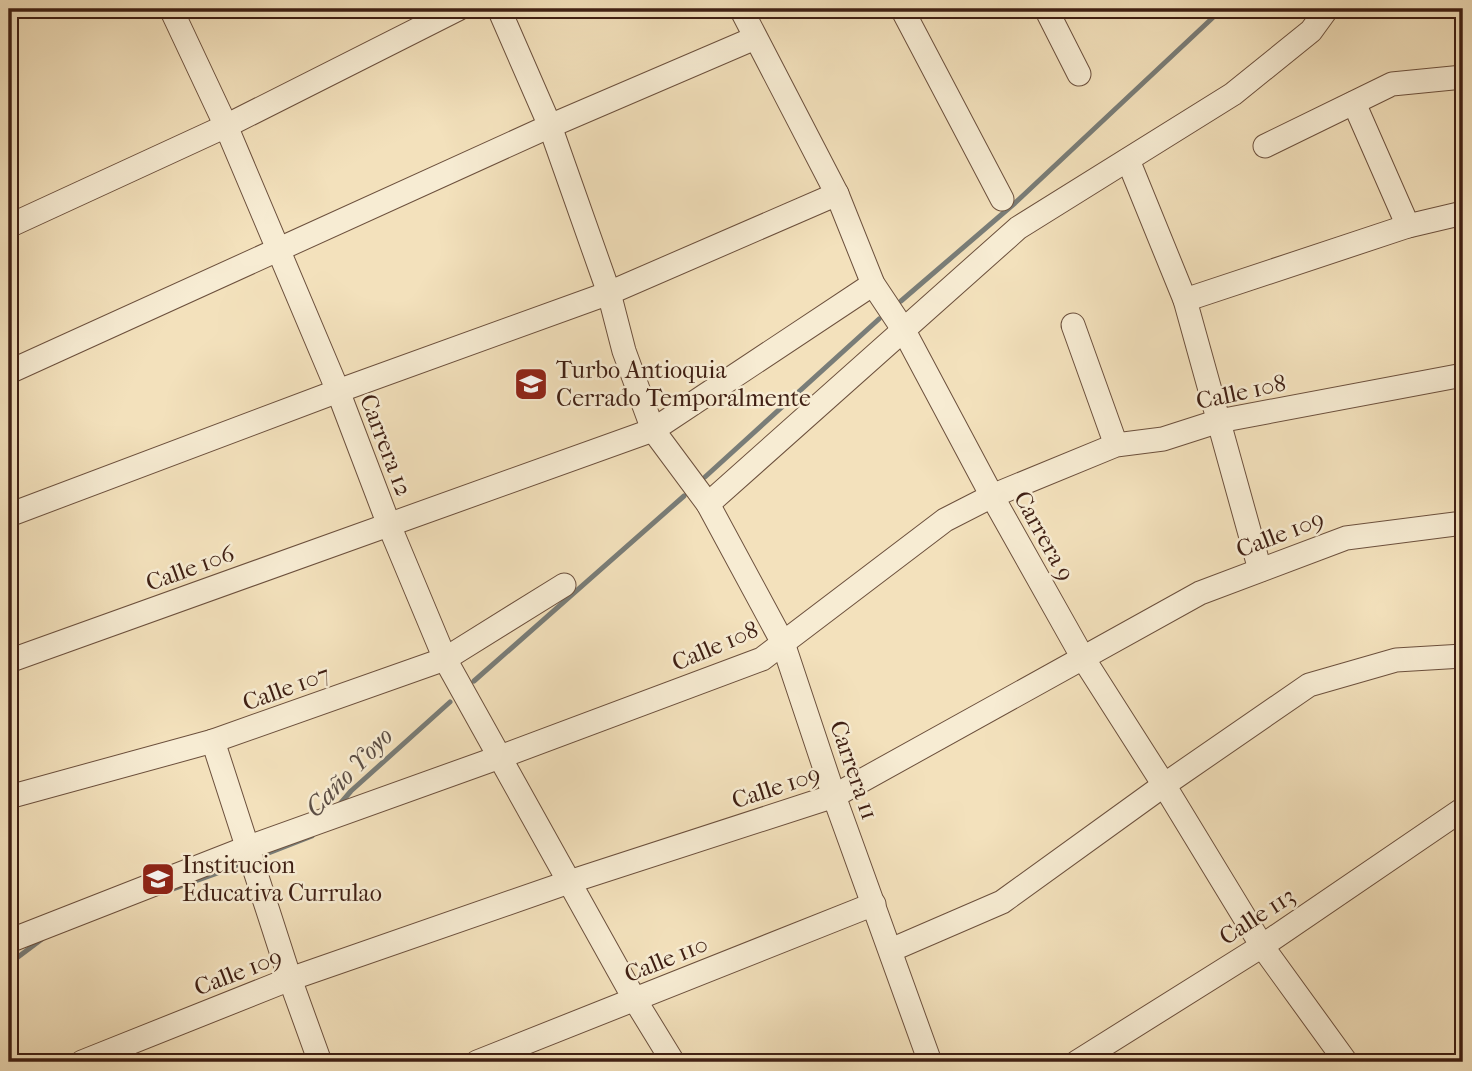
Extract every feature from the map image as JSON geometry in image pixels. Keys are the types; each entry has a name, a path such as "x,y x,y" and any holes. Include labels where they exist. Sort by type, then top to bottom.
{"street":[{"name":"Carrera 12","path":"171,9 226,126 338,391 389,525 445,659 500,757"},
{"path":"9,226 226,126 458,9"},
{"name":"Carrera 11","path":"499,9 550,126 609,293 624,351 653,430 708,503 783,643 834,796 930,1062"},
{"name":"Carrera 9","path":"741,9 837,194 873,285 903,329 1083,658 1262,946 1344,1062"},
{"path":"902,9 1002,199"},
{"path":"1046,9 1079,74"},
{"path":"708,503 1018,228 1233,94 1311,32 1327,9"},
{"path":"9,372 550,126 755,38"},
{"path":"1265,146 1392,84 1463,77"},
{"path":"1354,103 1408,226"},
{"path":"1128,160 1185,300 1260,570"},
{"path":"9,515 338,391 609,293 837,194"},
{"path":"1185,300 1408,226 1463,213"},
{"name":"Calle 106","path":"9,660 653,430 873,285"},
{"path":"1073,326 1116,445"},
{"name":"Calle 108","path":"9,941 249,847 762,660 945,520 992,496 1116,445 1163,439 1219,421 1463,375"},
{"name":"Calle 109","path":"82,1062 290,979 569,882 834,796 1200,593 1346,538 1463,523"},
{"name":"Calle 107","path":"9,797 213,741 445,659 564,585"},
{"path":"891,950 1002,902 1309,685 1396,660 1463,656"},
{"path":"213,741 290,979 320,1062"},
{"path":"500,757 635,1000 673,1062"},
{"name":"Calle 113","path":"1077,1062 1262,946 1463,809"},
{"name":"Calle 110","path":"477,1062 874,904"}],"waterway":[{"path":"901,301 1015,203 1222,9"},
{"path":"705,477 879,319"},
{"path":"474,681 684,496"},
{"name":"Caño Yoyo","path":"339,805 351,791 450,702"},
{"name":"Caño Yoyo","path":"266,854 312,836"},
{"path":"162,893 240,865"},
{"path":"14,960 42,939"},
{"path":"9,954 14,960 9,966"}],"place":[{"name":"Turbo Antioquia Cerrado Temporalmente","path":"531,384"},
{"name":"Institucion Educativa Currulao","path":"158,879"}]}
